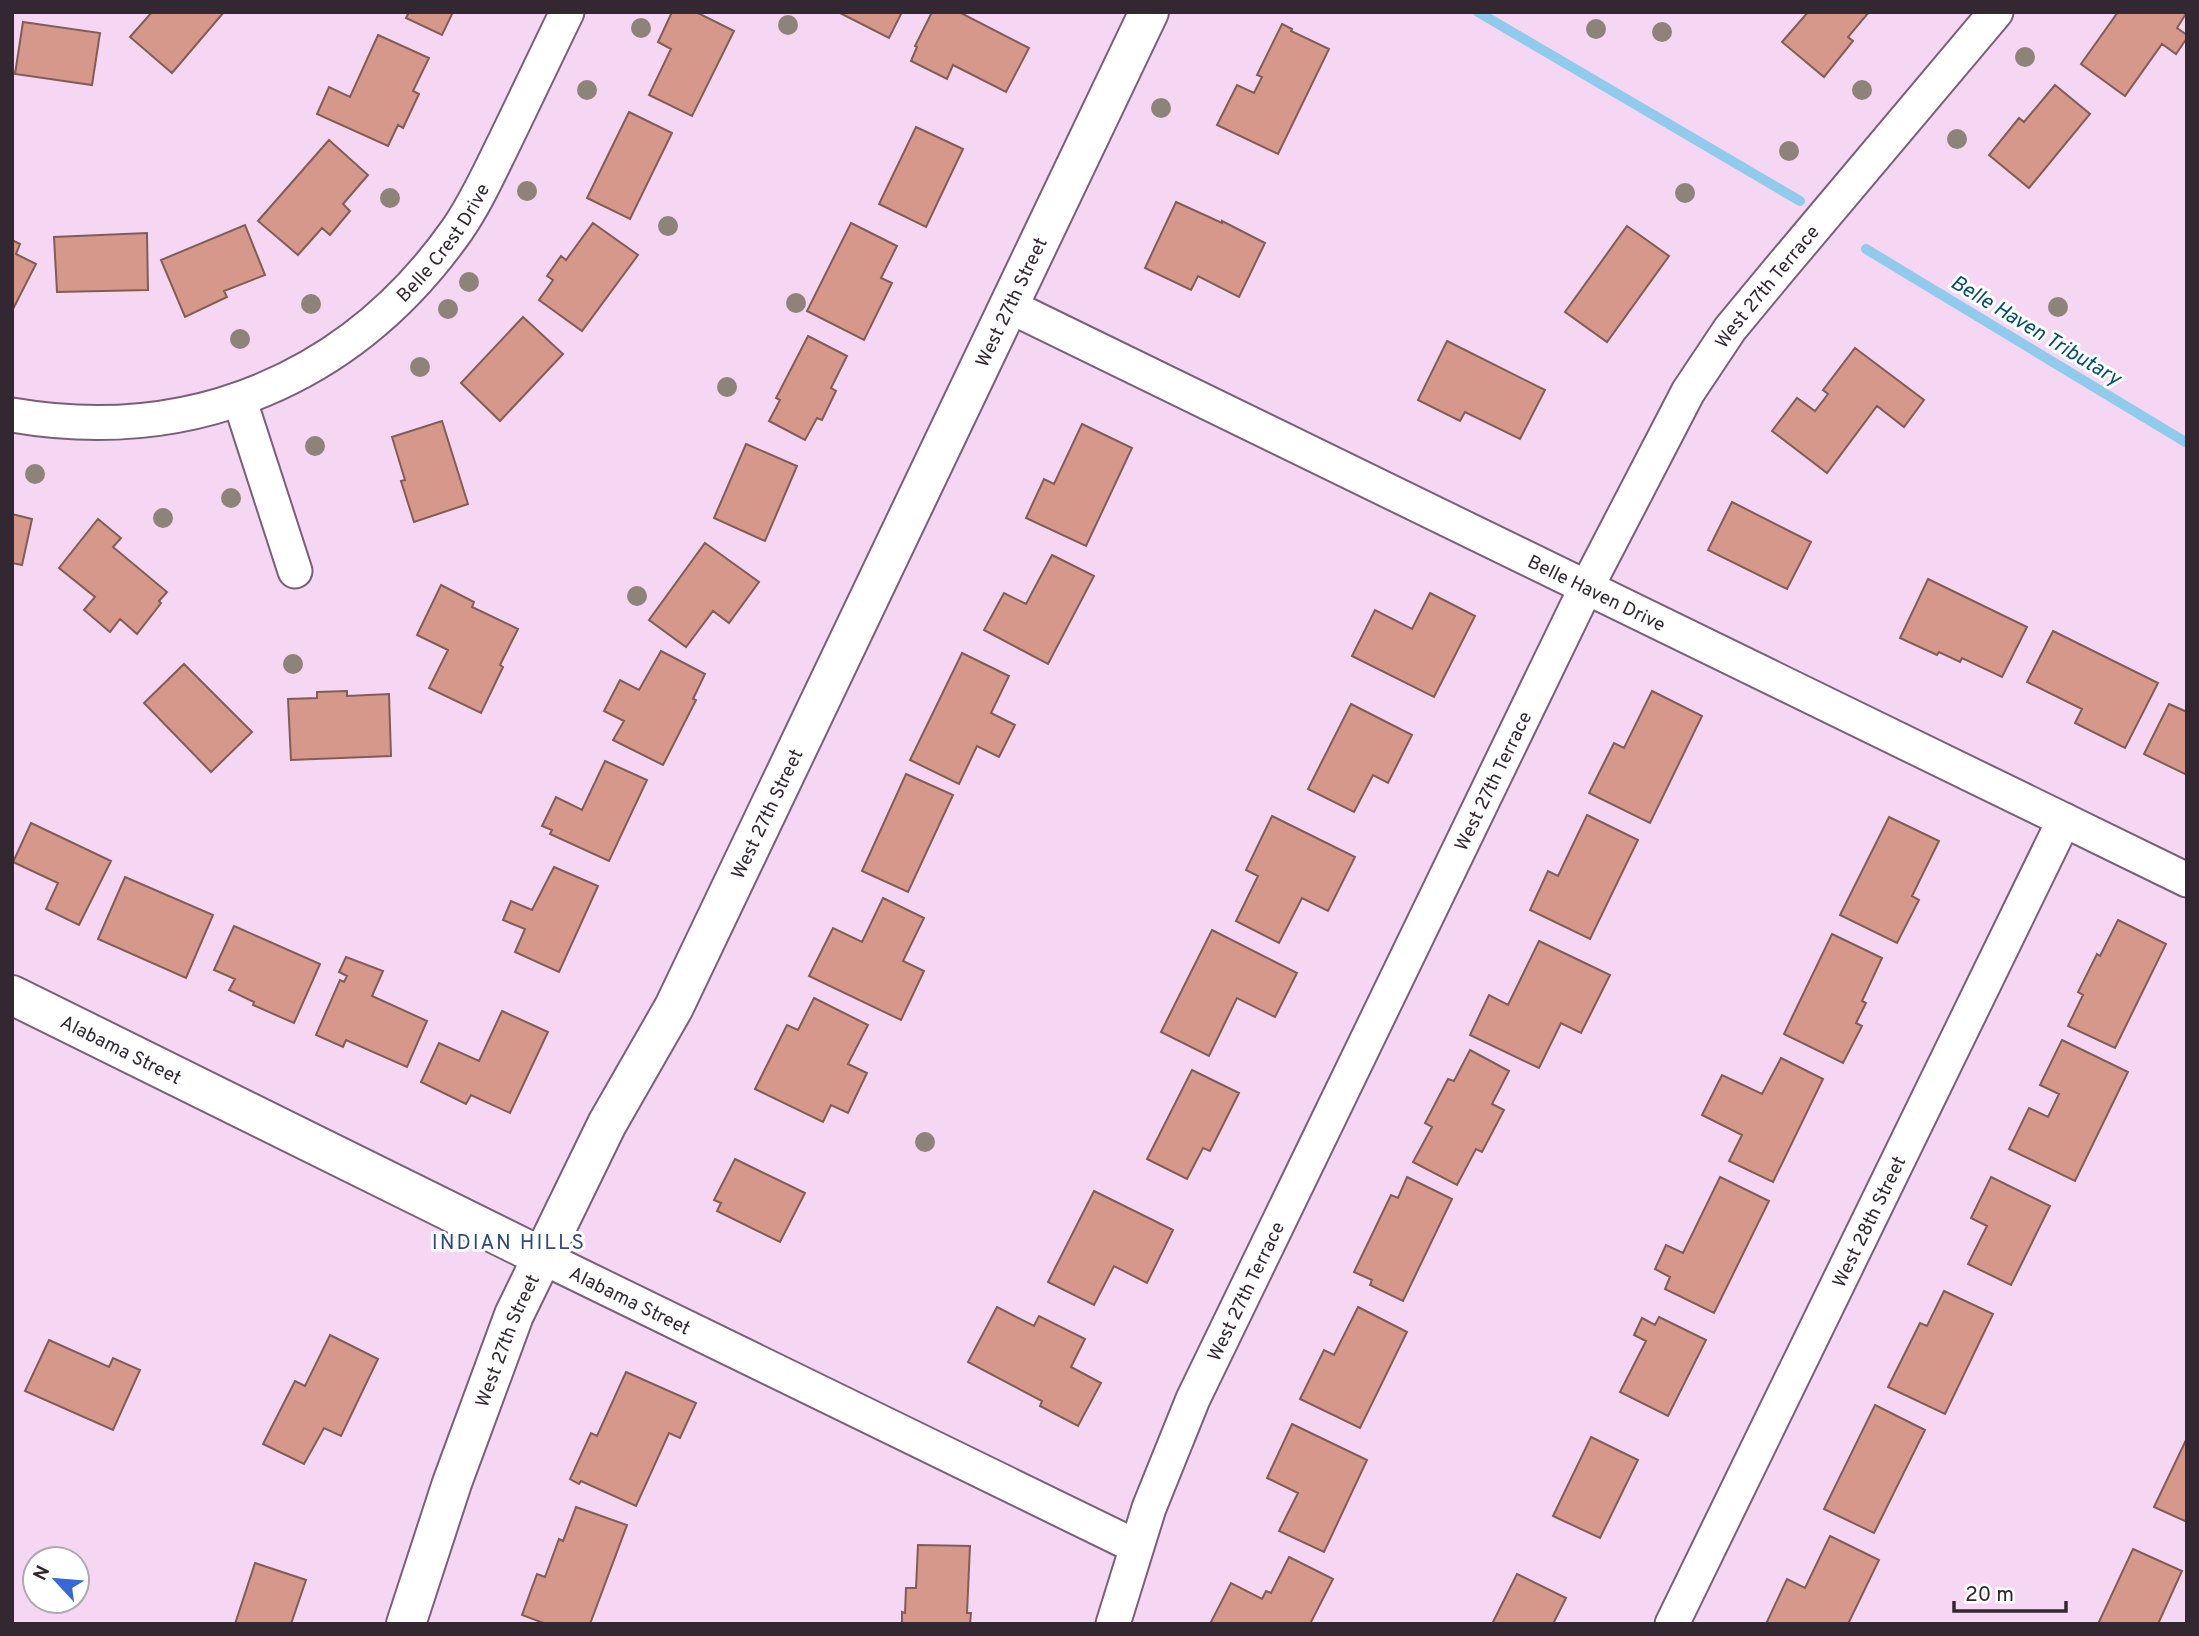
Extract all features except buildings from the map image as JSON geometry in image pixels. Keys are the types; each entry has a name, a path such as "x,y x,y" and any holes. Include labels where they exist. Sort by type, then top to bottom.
{"street":[{"name":"Belle Crest Drive","path":"12,415 56,422 113,424 168,416 240,401 329,358 375,321 421,275 457,229 568,12"},
{"name":"West 27th Street","path":"407,1624 461,1457 514,1315 607,1124 674,1007 1149,12"},
{"name":"West 27th Terrace","path":"1113,1624 1135,1546 1193,1399 1586,588 1688,392 1730,330 1996,12"},
{"name":"Belle Haven Drive","path":"1009,306 2187,880"},
{"path":"240,401 295,571"},
{"name":"West 28th Street","path":"1672,1624 2064,820"},
{"name":"Alabama Street","path":"12,995 1135,1546"}],"waterway":[{"name":"Belle Haven Tributary","path":"1478,12 1800,201"},
{"name":"Belle Haven Tributary","path":"1866,249 2187,443"}],"district":[{"name":"INDIAN HILLS","path":"509,1242"}]}
